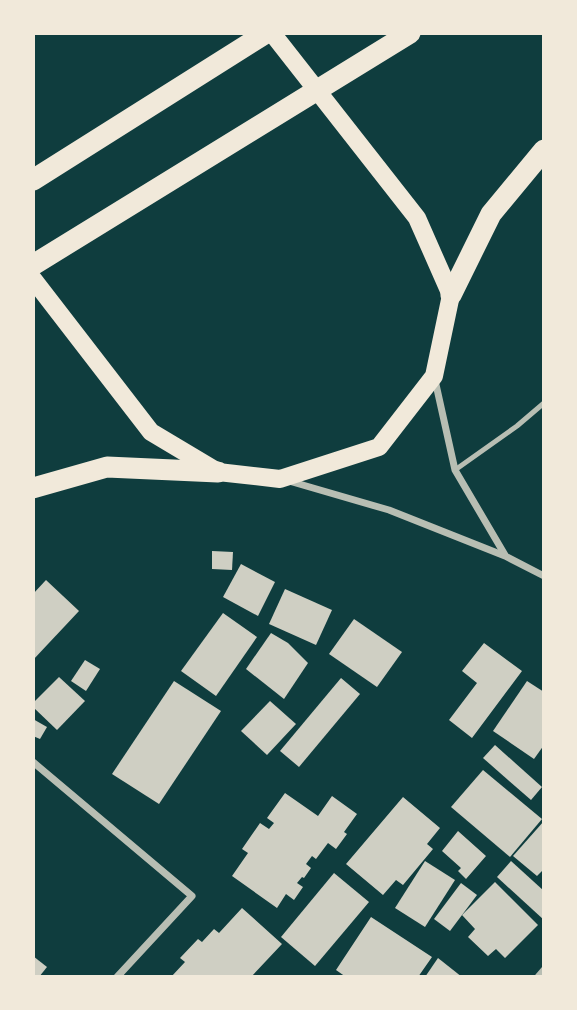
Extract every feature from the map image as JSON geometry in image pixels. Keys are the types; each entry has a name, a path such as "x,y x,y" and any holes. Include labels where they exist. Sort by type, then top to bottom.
{"highway":[{"path":"40,176 266,33"},
{"path":"33,265 410,33"},
{"path":"451,295 491,214 544,150"},
{"path":"33,488 107,467 218,472"}],"main road":[{"path":"33,279 151,432 218,472 280,479 379,447 434,376 451,295 417,218 272,33"}],"street":[{"path":"434,376 455,470 505,556"},
{"path":"280,479 389,510 505,556 544,576"},
{"path":"33,762 192,896 117,977"},
{"path":"538,977 544,970"}],"lane":[{"path":"455,470 517,426 544,403"}],"building":[{"path":"212,551 233,552 232,570 212,569"},
{"path":"241,564 275,582 258,616 223,597"},
{"path":"46,580 79,611 33,660 33,594"},
{"path":"285,589 332,610 316,645 269,624"},
{"path":"223,613 257,637 216,696 181,671"},
{"path":"354,619 402,652 377,687 329,654"},
{"path":"271,633 288,643 308,663 284,699 246,669"},
{"path":"484,643 522,671 472,738 449,720 477,683 462,671"},
{"path":"85,660 100,669 86,691 71,681"},
{"path":"59,677 85,701 57,730 33,707 33,703"},
{"path":"341,678 360,694 299,767 280,751"},
{"path":"174,681 221,711 159,804 112,774"},
{"path":"527,681 544,692 544,745 534,759 493,731"},
{"path":"270,701 296,724 267,755 241,731"},
{"path":"33,719 47,727 40,739 33,736"},
{"path":"495,745 542,787 531,800 483,758"},
{"path":"483,770 542,819 510,857 451,807"},
{"path":"285,793 318,816 332,796 357,814 336,849 328,843 316,859 312,856 306,864 311,868 297,883 303,887 294,900 286,894 277,908 232,876 248,853 242,849 260,823 269,829 274,823 267,818"},
{"path":"403,797 440,828 427,844 433,849 403,885 396,880 383,895 346,864"},
{"path":"544,821 544,869 537,876 513,856"},
{"path":"458,831 486,856 466,879 458,871 461,868 442,851"},
{"path":"425,861 455,880 425,927 395,908"},
{"path":"511,861 544,891 544,920 497,877"},
{"path":"334,873 369,902 315,966 281,937"},
{"path":"495,882 538,925 505,958 496,949 488,956 468,937 475,929 462,915"},
{"path":"461,883 477,895 450,931 434,919"},
{"path":"242,908 282,944 251,977 171,977 185,962 180,958 198,939 202,942 214,929 219,933"},
{"path":"371,917 432,957 418,977 346,977 336,970"},
{"path":"33,956 47,967 39,977 33,977"},
{"path":"438,958 462,977 425,977"}]}
